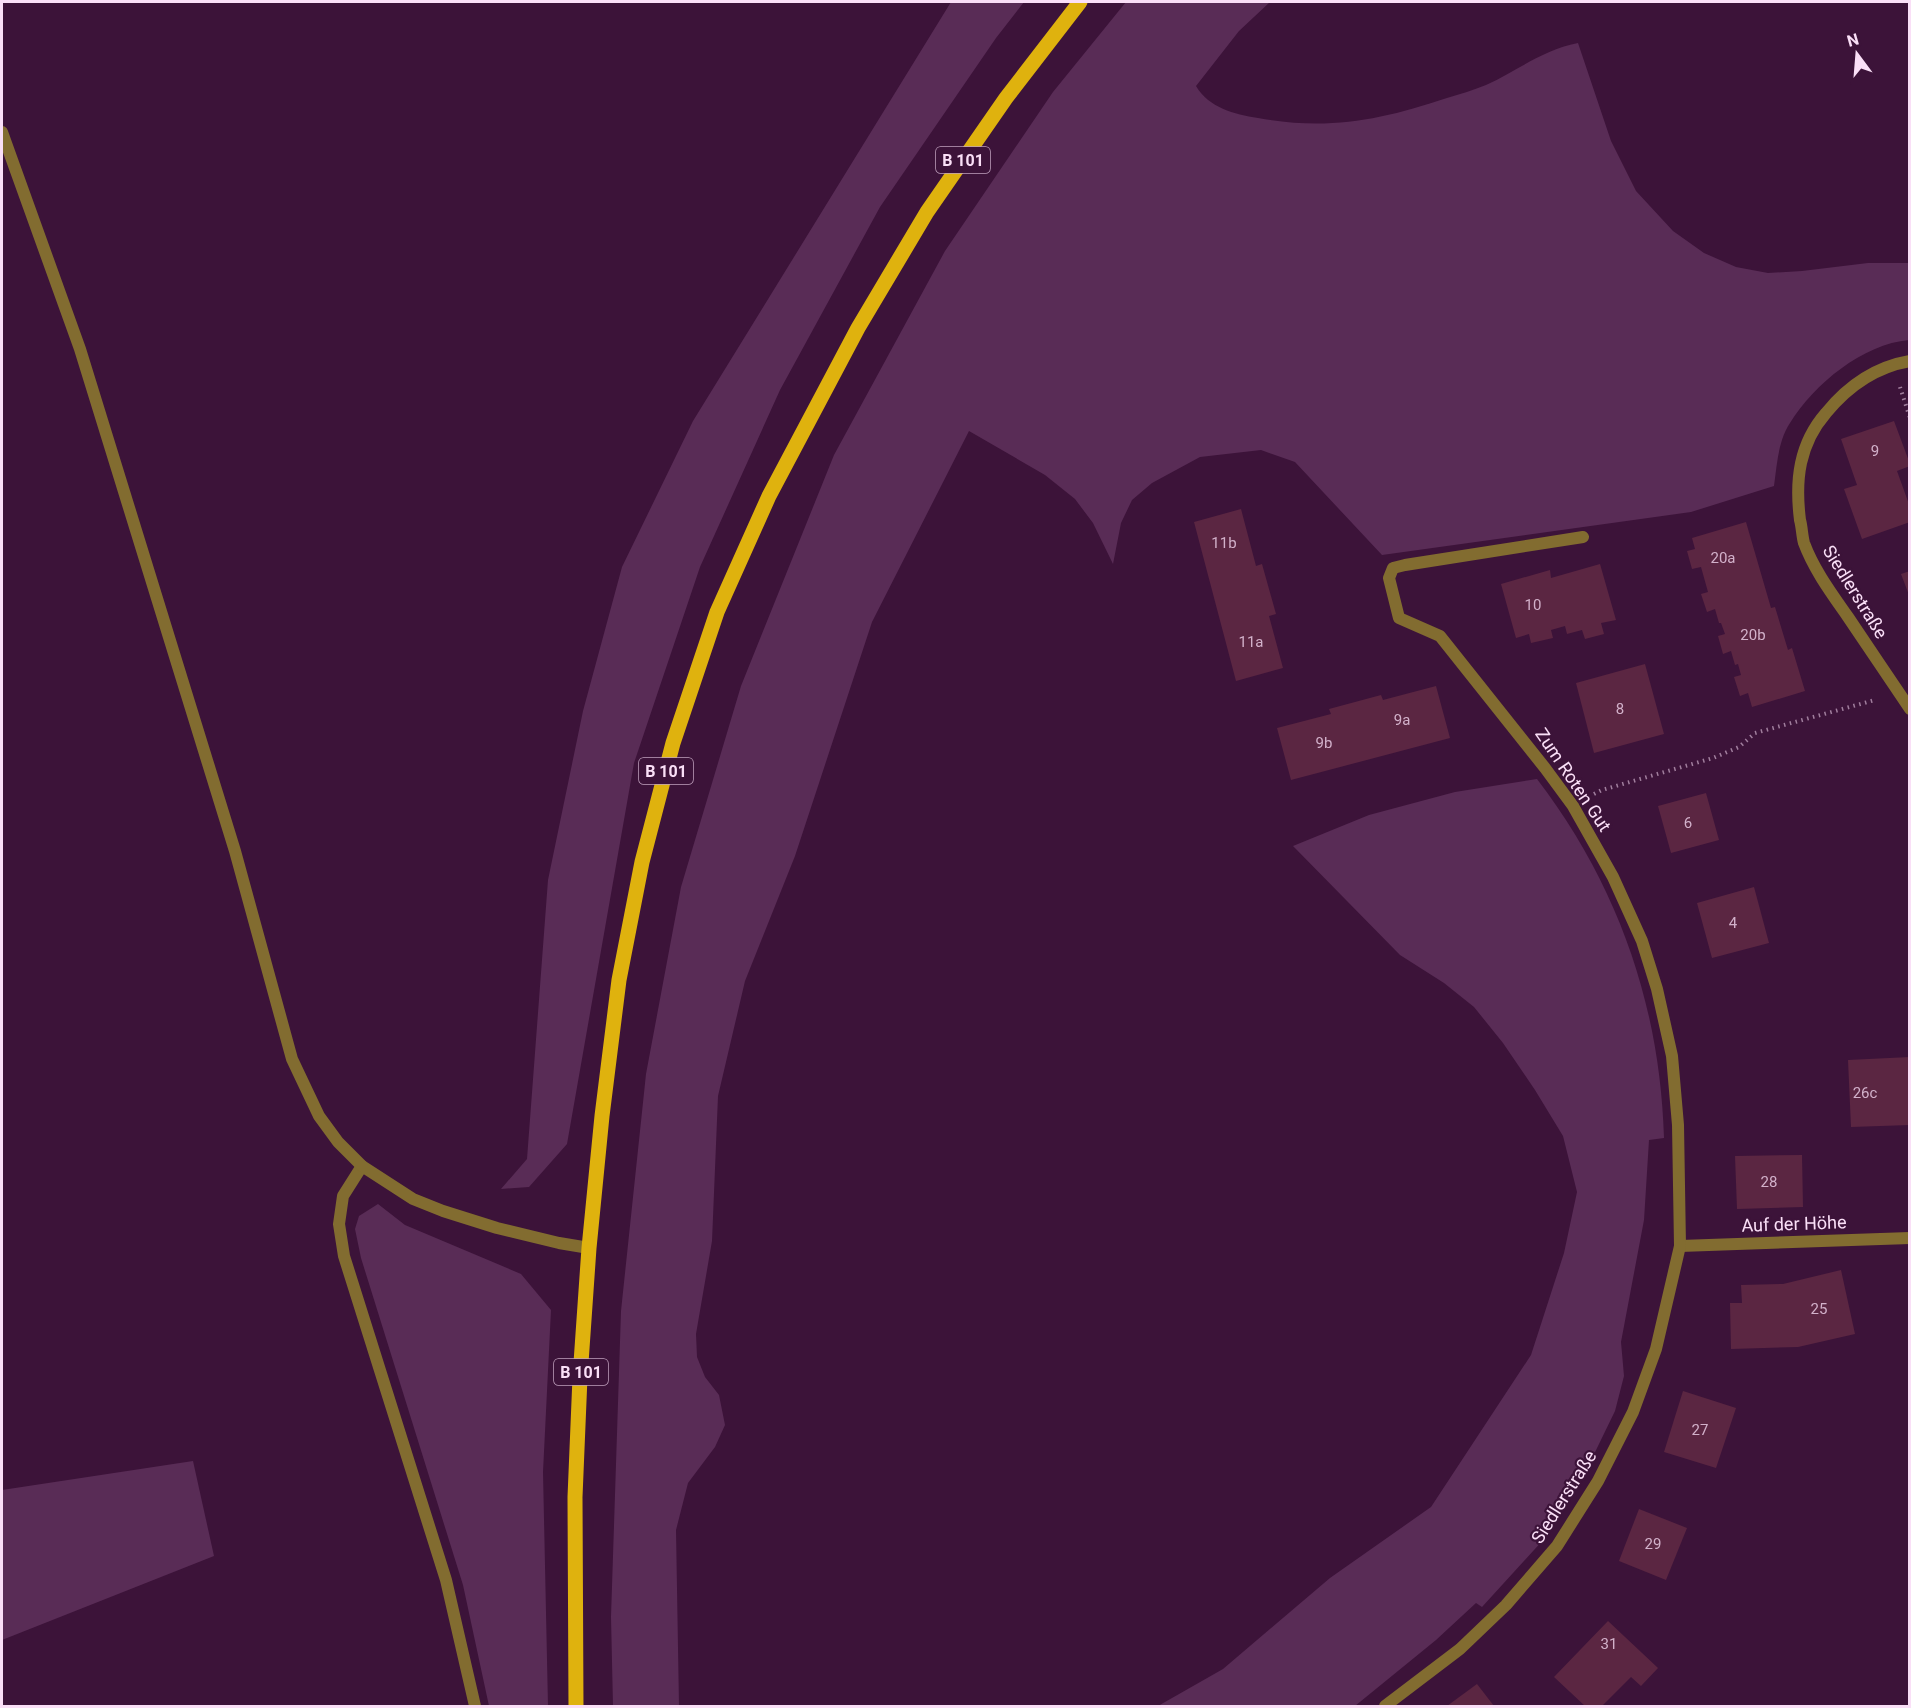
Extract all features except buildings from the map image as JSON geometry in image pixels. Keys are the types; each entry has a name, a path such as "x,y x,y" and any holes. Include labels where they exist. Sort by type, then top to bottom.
{"main road":[{"name":"B 101","path":"576,1707 575,1497 580,1377 589,1248 602,1116 619,980 638,883 673,743 717,612 769,496 864,318 934,203 1006,98 1080,2"}],"street":[{"path":"2,132 80,349 235,850 292,1059 319,1116 338,1142 362,1166 413,1199 497,1228 589,1248"},
{"name":"Siedlerstraße","path":"1910,361 1881,369 1848,389 1820,420 1805,447 1799,467 1798,504 1803,541 1821,577 1910,709"},
{"name":"Zum Roten Gut","path":"1582,537 1405,565 1393,568 1389,578 1399,618 1440,636 1520,734 1573,806 1613,877 1642,941 1657,989 1672,1056 1677,1114 1680,1246"},
{"path":"362,1166 343,1196 339,1224 344,1256 446,1580 475,1707"},
{"name":"Auf der Höhe","path":"1680,1246 1910,1238"},
{"name":"Siedlerstraße","path":"1385,1707 1460,1649 1506,1605 1557,1546 1575,1518 1598,1481 1633,1412 1656,1349 1680,1246"}],"path":[{"path":"1894,364 1910,418"},
{"path":"1573,806 1602,790 1713,758 1738,747 1755,733 1873,701"}],"shaded area":[{"path":"951,2 1024,2 996,38 880,207 780,390 700,567 634,763 567,1144 529,1187 501,1189 527,1159 548,880 583,711 622,567 693,421"},
{"path":"1126,2 1270,2 1239,31 1196,86 1208,100 1223,109 1284,122 1354,121 1423,106 1481,87 1553,50 1578,43 1611,141 1636,191 1673,231 1704,253 1736,267 1768,273 1868,263 1909,263 1909,340 1874,349 1857,358 1841,368 1812,394 1800,408 1783,437 1774,486 1691,512 1382,555 1295,462 1261,450 1200,457 1152,483 1132,500 1121,523 1113,564 1093,523 1075,499 1045,475 969,431 872,622 795,856 745,981 718,1096 712,1241 696,1334 697,1357 705,1377 719,1395 725,1425 715,1447 688,1483 676,1530 679,1706 613,1706 611,1617 621,1311 646,1074 681,887 741,686 834,455 945,251 1053,92"},
{"path":"1537,779 1566,819 1612,904 1643,994 1654,1041 1661,1089 1664,1138 1649,1140 1644,1220 1621,1342 1624,1376 1615,1411 1582,1479 1544,1539 1482,1607 1476,1603 1436,1640 1355,1706 1158,1706 1223,1669 1330,1578 1431,1507 1531,1355 1564,1253 1577,1192 1563,1136 1503,1043 1474,1007 1444,983 1400,955 1293,846 1369,815 1455,792"},
{"path":"378,1204 405,1225 521,1274 551,1310 543,1472 548,1706 489,1706 463,1585 361,1258 355,1229 359,1216"},
{"path":"193,1461 214,1556 2,1640 2,1490"}]}
